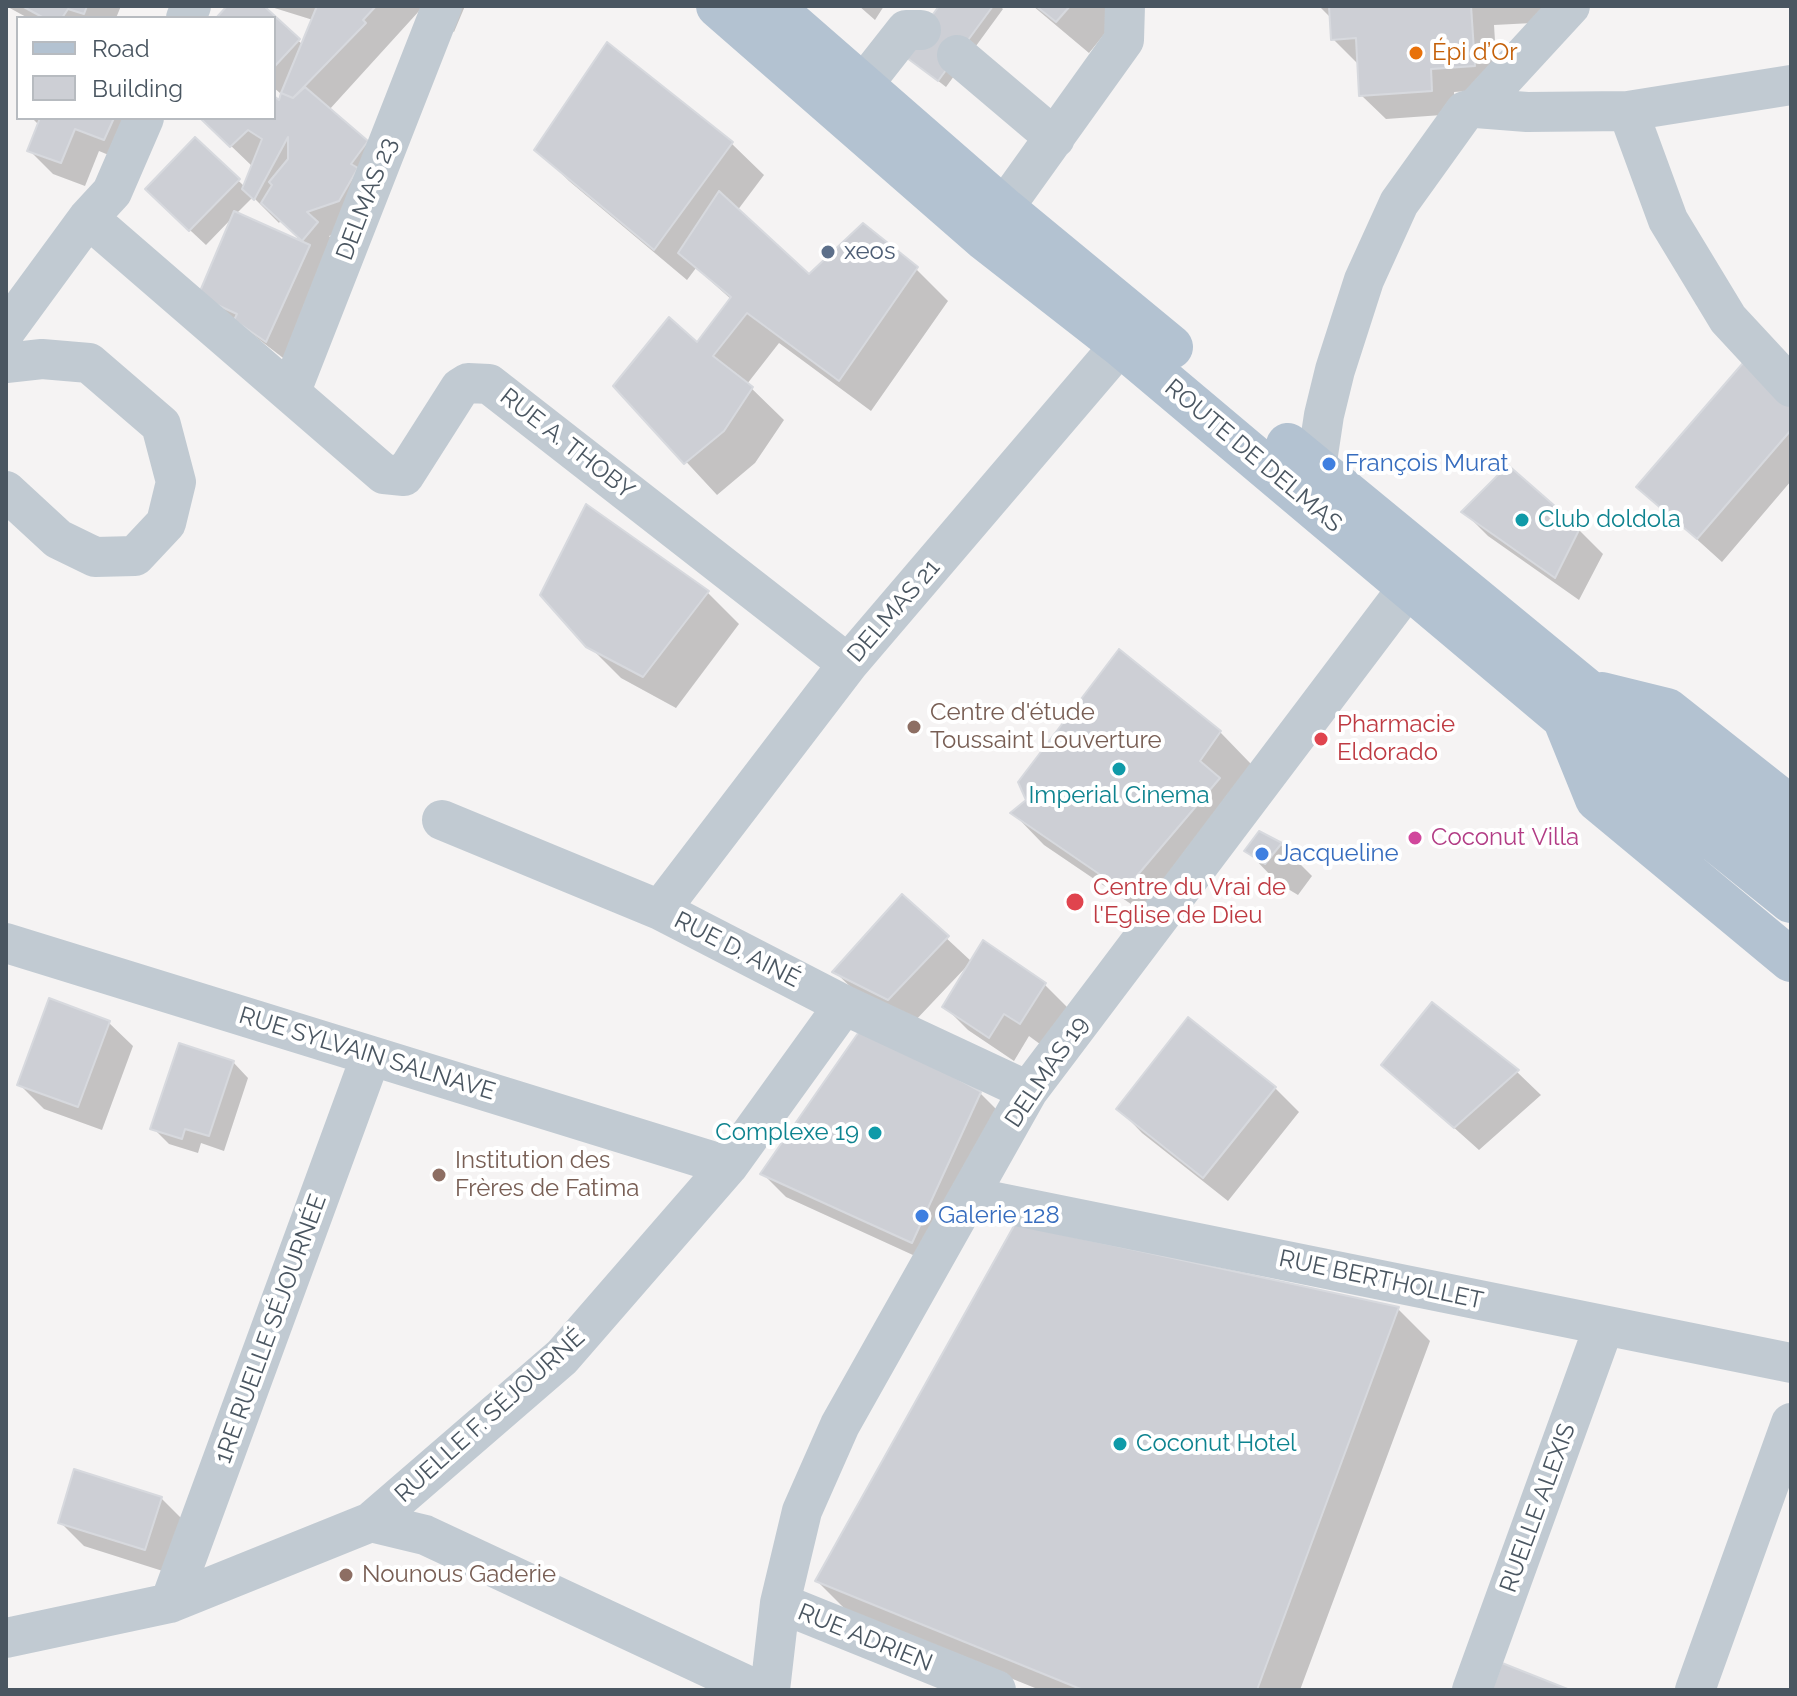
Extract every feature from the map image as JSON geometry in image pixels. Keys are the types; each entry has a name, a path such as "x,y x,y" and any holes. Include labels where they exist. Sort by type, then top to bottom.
{"main road":[{"name":"ROUTE DE DELMAS","path":"718,6 994,223 1309,482 1575,704 1791,901"},
{"name":"ROUTE DE DELMAS","path":"771,6 862,86 994,223"},
{"name":"ROUTE DE DELMAS","path":"1575,704 1791,849"},
{"path":"1791,808 1667,710 1575,704 1597,799 1791,960"}],"street":[{"name":"DELMAS 23","path":"291,391 442,6"},
{"path":"994,223 1124,40 1125,6"},
{"path":"1476,108 1570,6"},
{"path":"862,86 906,30 921,30"},
{"path":"957,55 1055,138"},
{"path":"1309,482 1335,370 1364,280 1399,203 1465,111 1476,108 1527,112 1628,111 1791,85"},
{"path":"1628,111 1668,220 1728,319 1791,387"},
{"path":"6,330 88,218 112,192 143,120"},
{"name":"RUE A. THOBY","path":"88,218 384,474 404,476 460,388 468,383 489,384 848,664"},
{"name":"DELMAS 21","path":"660,910 848,664 1131,334"},
{"path":"6,363 42,359 89,363 161,425 176,482 166,523 135,556 95,557 58,539 6,491"},
{"name":"DELMAS 19","path":"770,1690 780,1603 802,1511 840,1425 1028,1091 1418,574"},
{"name":"RUE D. AINÉ","path":"442,820 660,910 844,1005 1028,1091"},
{"name":"RUE SYLVAIN SALNAVE","path":"6,943 728,1166"},
{"name":"RUELLE F. SÉJOURNÉ","path":"6,1638 170,1603 371,1522 562,1357 728,1166 844,1005"},
{"name":"1RE RUELLE SÉJOURNÉE","path":"170,1603 371,1056"},
{"name":"RUE BERTHOLLET","path":"971,1197 1791,1363"},
{"name":"RUELLE ALEXIS","path":"1472,1690 1604,1326"},
{"path":"1695,1690 1791,1423"},
{"path":"371,1522 425,1535 757,1690"},
{"name":"RUE ADRIEN","path":"780,1603 996,1690"}],"building":[{"path":"22,6 87,6 84,14 68,9 63,16 40,16"},
{"path":"227,6 264,6 275,16 218,16"},
{"path":"317,6 376,6 363,20 366,23 293,98 281,93"},
{"path":"939,6 993,6 938,81 903,55"},
{"path":"1036,6 1070,6 1056,22"},
{"name":"Épi d’Or","path":"1329,6 1471,6 1475,66 1431,69 1432,91 1359,96 1356,38 1331,40"},
{"path":"276,17 300,39 276,65"},
{"path":"607,42 733,142 654,250 534,150"},
{"path":"305,87 368,141 351,164 358,168 339,201 307,212 318,222 302,241 261,203 272,185 269,182 288,159 288,137 254,200 242,189 262,139 248,130 230,147 202,120 276,120 276,98 279,100 281,93 293,98"},
{"path":"39,120 113,120 104,140 75,129 61,163 27,151"},
{"path":"195,137 240,179 189,231 145,189"},
{"path":"719,191 809,274 863,223 918,267 839,381 747,313 713,356 753,387 724,431 684,464 613,386 669,317 697,342 731,297 678,253"},
{"path":"234,211 310,245 266,342 234,320 237,314 198,296"},
{"path":"1743,363 1791,404 1791,430 1697,539 1636,487"},
{"name":"Club doldola","path":"1508,465 1580,528 1555,578 1461,512"},
{"path":"586,504 709,591 643,677 586,647 540,595"},
{"name":"Imperial Cinema","path":"1119,649 1221,731 1200,761 1220,778 1124,891 1010,813 1026,800 1018,782"},
{"path":"1259,831 1282,843 1265,864 1244,851"},
{"path":"902,894 949,936 888,1000 832,972"},
{"path":"983,940 1046,983 1020,1024 1004,1014 989,1038 942,1007"},
{"path":"49,998 110,1021 78,1107 17,1085"},
{"path":"1432,1002 1519,1070 1454,1128 1381,1065"},
{"path":"1188,1017 1276,1087 1203,1178 1116,1109"},
{"name":"Complexe 19","path":"863,1026 981,1092 912,1243 760,1174"},
{"path":"179,1043 234,1061 209,1136 185,1129 182,1139 150,1129"},
{"name":"Coconut Hotel","path":"1015,1224 1399,1307 1257,1690 1083,1690 815,1581"},
{"path":"74,1469 162,1497 145,1550 58,1523"},
{"path":"1502,1663 1570,1690 1492,1690"}],"place":[{"name":"Épi d’Or","path":"1416,53"},
{"name":"xeos","path":"828,252"},
{"name":"François Murat","path":"1329,464"},
{"name":"Club doldola","path":"1522,520"},
{"name":"Centre d'étude Toussaint Louverture","path":"914,727"},
{"name":"Pharmacie Eldorado","path":"1321,739"},
{"name":"Imperial Cinema","path":"1119,769"},
{"name":"Coconut Villa","path":"1415,838"},
{"name":"Jacqueline","path":"1262,854"},
{"name":"Centre du Vrai de l'Eglise de Dieu","path":"1075,902"},
{"name":"Complexe 19","path":"875,1133"},
{"name":"Institution des Frères de Fatima","path":"439,1175"},
{"name":"Galerie 128","path":"922,1216"},
{"name":"Coconut Hotel","path":"1120,1444"},
{"name":"Nounous Gaderie","path":"346,1575"}]}
